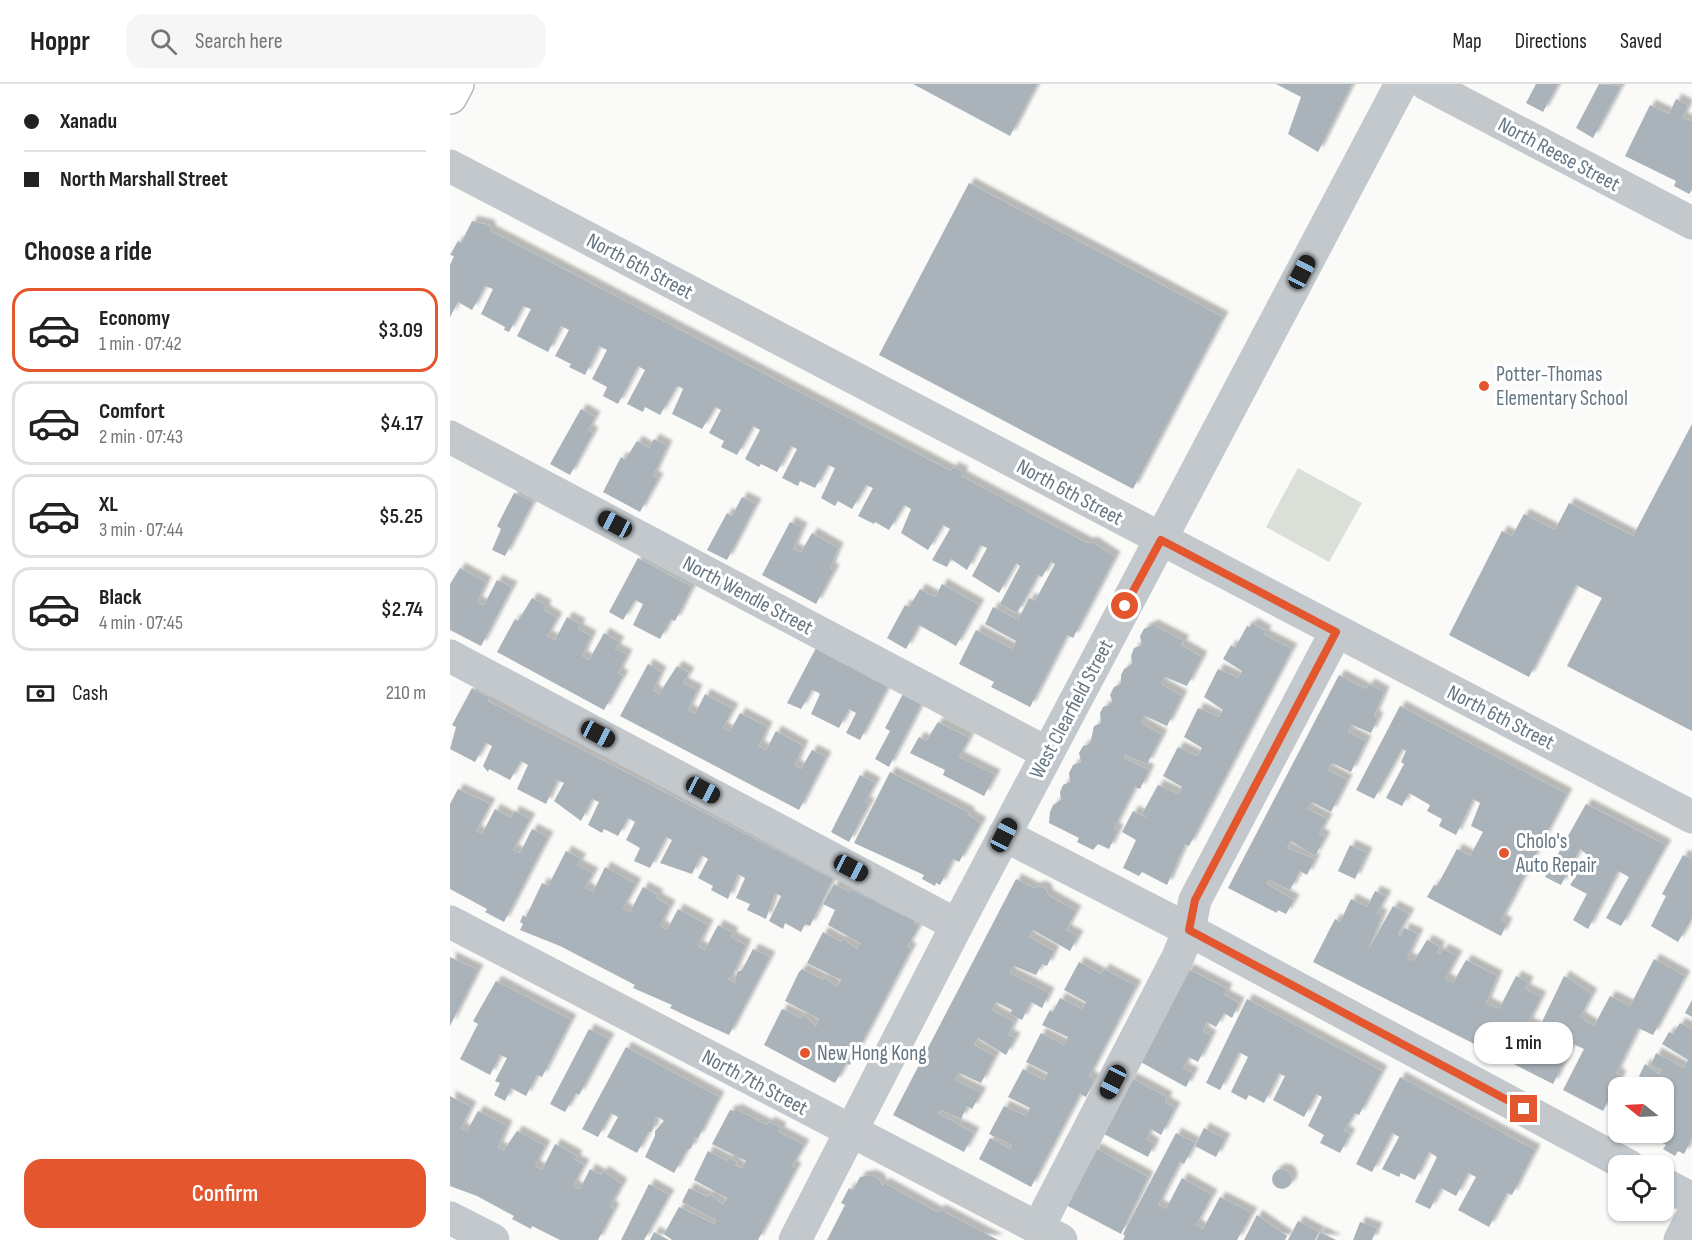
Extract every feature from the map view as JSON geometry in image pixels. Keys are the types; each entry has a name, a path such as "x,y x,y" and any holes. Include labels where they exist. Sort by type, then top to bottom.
{"main road":[{"path":"450,97 457,84"}],"street":[{"name":"West Clearfield Street","path":"795,1240 1004,835 1401,84"},
{"name":"North Reese Street","path":"1426,84 1692,223"},
{"name":"North 6th Street","path":"450,166 1692,817"},
{"name":"North Wendle Street","path":"450,437 1047,753"},
{"path":"1049,1234 1178,957 1189,930 1195,900 1336,632"},
{"path":"450,656 957,925"},
{"path":"1004,835 1189,930 1608,1155"},
{"name":"North 7th Street","path":"450,922 1049,1234"},
{"path":"1674,1189 1692,1199"},
{"path":"1680,1240 1692,1217"},
{"path":"450,1218 493,1240"}],"shaded area":[{"path":"1298,468 1362,503 1329,562 1266,527"}],"building":[{"path":"913,84 1037,84 1010,136"},
{"path":"1276,84 1352,84 1318,152 1288,134 1301,97"},
{"path":"1536,84 1558,84 1543,112 1526,103"},
{"path":"1599,84 1621,86 1593,138 1576,128"},
{"path":"1676,99 1688,105 1682,118 1692,121 1692,190 1689,194 1674,186 1676,181 1625,156 1650,105 1669,114"},
{"path":"969,183 1223,317 1133,489 879,355"},
{"path":"472,221 489,225 491,231 951,471 953,467 963,472 961,476 1087,543 1092,542 1115,557 1073,638 1067,635 1030,707 991,687 994,682 959,664 976,630 1012,649 1016,641 985,624 993,607 1018,620 1029,598 1035,601 1055,564 1051,562 1042,577 1038,575 1017,613 1000,604 1020,566 1016,563 999,593 972,576 987,548 980,545 967,570 951,559 947,567 932,560 950,529 943,525 928,550 901,533 911,509 904,505 889,530 858,516 873,488 866,485 852,509 838,501 835,506 821,498 835,468 828,465 815,488 800,481 798,486 782,478 797,449 791,446 777,472 761,464 759,467 745,459 760,430 753,426 737,455 721,447 724,441 709,433 721,410 715,407 702,429 672,414 683,389 680,387 677,386 660,415 645,407 643,412 627,404 645,370 638,366 618,404 603,396 607,387 592,379 607,350 599,346 585,375 569,367 571,364 555,356 569,330 561,326 548,352 517,336 531,309 523,306 509,332 504,330 505,327 481,314 493,289 485,286 472,310 458,302 450,317 450,265 454,256 450,255 458,241 461,243"},
{"path":"581,409 595,417 588,430 593,433 570,475 550,464"},
{"path":"1692,424 1692,731 1567,666 1602,598 1576,585 1529,677 1449,635 1502,531 1512,536 1524,514 1555,530 1569,503 1633,536"},
{"path":"654,439 667,446 653,476 658,479 640,512 603,492 621,457 625,460 637,441 649,448"},
{"path":"514,493 533,502 505,556 492,550 501,529 497,526"},
{"path":"742,497 756,504 727,560 707,550 727,513 732,516"},
{"path":"790,522 802,528 793,549 801,552 812,533 838,548 830,568 834,570 816,604 762,575"},
{"path":"638,558 692,587 675,621 671,619 660,639 633,625 643,604 635,600 623,620 609,612"},
{"path":"460,568 486,582 477,602 484,605 497,580 512,587 481,646 450,630 450,584"},
{"path":"942,584 979,605 956,646 919,625 906,649 887,638 905,605 909,607 920,589 935,597"},
{"path":"532,598 546,605 544,610 557,618 547,636 555,640 567,617 580,624 578,629 591,636 582,656 589,660 604,633 619,642 615,649 627,655 618,673 623,676 604,710 497,652 515,619 518,621"},
{"path":"1252,623 1266,631 1264,635 1292,649 1189,846 1185,844 1167,885 1142,872 1139,876 1123,868 1136,840 1122,832 1133,811 1147,818 1142,814 1158,785 1178,794 1182,787 1163,776 1178,747 1198,756 1202,748 1184,737 1198,708 1219,717 1223,710 1204,697 1218,669 1238,678 1242,671 1223,659 1231,645 1235,648 1247,626 1250,627"},
{"path":"1153,625 1184,641 1181,645 1202,657 1187,686 1165,677 1163,680 1161,684 1182,696 1167,726 1145,716 1143,719 1141,723 1162,735 1147,764 1125,755 1124,758 1149,770 1140,789 1135,787 1114,828 1118,830 1109,849 1098,844 1093,850 1077,842 1079,838 1049,823 1050,812 1053,805 1061,800 1060,792 1063,785 1070,782 1069,773 1073,765 1081,762 1079,753 1083,746 1090,744 1094,726 1101,723 1100,713 1103,707 1110,705 1112,701 1110,695 1114,687 1121,684 1124,669 1132,664 1131,656 1134,648 1142,645 1140,636 1144,629"},
{"path":"816,648 888,686 860,740 846,733 856,713 849,709 839,728 811,714 820,694 817,692 812,690 801,709 787,703"},
{"path":"648,664 661,672 653,690 659,694 677,666 689,673 683,683 697,690 688,710 695,714 705,694 733,709 723,728 726,730 730,731 740,713 767,727 759,746 762,748 766,750 776,731 803,746 795,765 801,769 812,750 826,757 799,810 620,716"},
{"path":"1339,675 1366,689 1369,684 1384,692 1374,716 1378,718 1371,733 1352,725 1348,732 1366,741 1351,772 1332,763 1328,770 1347,780 1331,812 1312,802 1309,805 1308,809 1327,819 1319,834 1325,837 1315,856 1291,841 1287,848 1315,859 1307,875 1300,871 1290,890 1269,880 1267,884 1294,900 1286,914 1278,910 1277,913 1228,888"},
{"path":"472,688 490,698 488,701 833,879 810,926 805,924 801,932 785,923 783,929 769,921 781,896 775,893 766,919 747,910 750,904 736,898 745,878 738,874 728,899 711,890 713,886 698,878 708,859 701,855 692,874 660,863 672,840 666,837 650,868 634,861 640,848 626,840 635,822 628,818 618,836 604,829 602,833 588,825 599,802 592,799 581,821 554,801 564,783 557,780 546,804 517,789 528,765 521,761 510,780 489,769 488,772 483,766 492,746 486,743 475,762 450,749 456,727 452,725"},
{"path":"904,692 923,701 889,767 875,759 890,731 885,728"},
{"path":"1400,706 1567,794 1501,920 1507,923 1501,936 1427,897 1434,885 1437,886 1457,849 1470,856 1483,832 1471,826 1480,803 1473,799 1456,835 1439,826 1442,819 1427,811 1430,805 1409,793 1402,806 1386,798 1404,764 1401,762 1406,751 1402,749 1374,799 1356,790"},
{"path":"938,722 969,738 959,757 995,775 984,796 943,775 945,770 910,753 919,737 926,741"},
{"path":"890,772 970,813 968,815 981,823 959,862 953,859 940,885 936,883 935,886 922,879 924,875 854,843"},
{"path":"860,775 875,783 865,802 869,804 849,842 831,832"},
{"path":"458,789 490,804 476,831 482,834 495,809 511,818 514,811 530,819 513,850 520,853 532,829 548,837 504,922 485,912 487,909 450,889 450,804"},
{"path":"1586,804 1666,845 1621,926 1606,918 1629,877 1618,871 1588,929 1573,920 1587,894 1570,885 1589,856 1580,849 1561,885 1545,877"},
{"path":"1350,845 1367,853 1355,879 1338,871"},
{"path":"566,851 581,859 577,865 593,873 585,888 593,892 605,867 636,884 623,908 630,912 643,887 658,895 656,898 670,906 660,926 667,930 678,909 708,925 698,946 705,950 718,925 733,933 731,937 746,945 732,977 728,979 735,983 737,972 742,970 753,949 770,957 729,1035 670,1008 672,1005 633,988 635,985 560,946 520,930 523,915 526,917 542,883 548,886"},
{"path":"1683,855 1692,859 1692,918 1678,942 1651,926 1666,896 1662,894"},
{"path":"1016,879 1034,888 1040,886 1046,889 1048,895 1076,911 1066,930 1078,936 1070,951 1033,930 1029,937 1054,951 1047,966 1042,964 1036,975 1014,966 1011,969 1010,973 1049,993 1042,1008 1031,1002 1022,1020 1010,1014 1012,1010 996,1002 992,1010 1014,1022 1008,1035 1015,1038 1006,1055 978,1038 974,1045 995,1056 981,1083 959,1073 955,1080 981,1093 972,1109 967,1106 961,1119 941,1110 938,1114 957,1123 957,1127 959,1125 974,1133 964,1152 893,1115"},
{"path":"834,884 850,892 851,889 904,916 906,913 917,918 914,923 919,926 907,947 911,949 850,1065 846,1063 835,1083 764,1045 782,1009 801,1018 803,1015 816,1026 819,1019 785,1001 802,969 823,980 824,977 837,987 841,980 807,963 823,932 841,942 843,939 857,949 860,943 828,925 835,910 823,904"},
{"path":"1375,891 1386,896 1377,913 1382,915 1368,950 1393,906 1409,914 1398,934 1401,936 1404,928 1418,934 1407,958 1414,961 1427,940 1440,947 1437,952 1440,954 1443,949 1457,956 1445,979 1453,983 1466,960 1497,976 1486,1003 1499,1009 1516,976 1528,982 1525,989 1541,997 1528,1023 1539,1028 1564,976 1592,994 1580,1017 1594,1026 1610,996 1630,1006 1654,959 1685,976 1653,1035 1638,1028 1616,1073 1620,1077 1608,1077 1608,1101 1603,1111 1563,1090 1584,1049 1573,1044 1553,1084 1313,962 1335,919 1340,922 1351,899 1367,907"},
{"path":"450,957 478,970 450,1026"},
{"path":"1079,962 1101,974 1104,969 1136,986 1089,1076 1095,1080 1086,1097 1080,1094 1031,1187 979,1159 990,1138 1010,1149 1012,1145 989,1134 1004,1106 1026,1116 1030,1108 1008,1097 1023,1069 1044,1080 1048,1073 1026,1062 1041,1033 1064,1045 1068,1037 1042,1025 1050,1010 1053,1012 1060,998 1082,1009 1086,1002 1064,990"},
{"path":"1188,969 1227,989 1224,995 1239,1003 1232,1018 1224,1013 1216,1027 1207,1022 1203,1031 1211,1036 1198,1062 1189,1057 1183,1068 1193,1073 1186,1087 1137,1060"},
{"path":"496,981 571,1020 542,1077 537,1075 526,1096 511,1088 505,1101 494,1095 500,1083 495,1081 507,1058 500,1055 490,1075 460,1059 478,1024 473,1021"},
{"path":"1247,999 1382,1071 1359,1115 1355,1113 1344,1131 1350,1134 1340,1153 1320,1143 1324,1135 1308,1126 1322,1097 1316,1094 1304,1117 1273,1100 1285,1076 1279,1073 1264,1103 1249,1095 1246,1100 1231,1092 1248,1057 1239,1052 1220,1090 1206,1083"},
{"path":"1692,1000 1692,1017 1685,1013"},
{"path":"1680,1023 1692,1029 1692,1138 1684,1154 1678,1151 1675,1156 1663,1149 1666,1145 1662,1143 1674,1143 1674,1077 1639,1076 1645,1064 1659,1074 1662,1070 1651,1065 1656,1053 1684,1068 1688,1060 1662,1044 1669,1032 1673,1034"},
{"path":"589,1029 609,1039 579,1095 576,1093 565,1112 550,1104"},
{"path":"626,1047 719,1097 698,1138 695,1137 691,1148 686,1151 674,1173 645,1157 655,1131 664,1121 660,1118 656,1117 652,1131 648,1133 637,1153 607,1137 618,1117 611,1113 598,1137 582,1129"},
{"path":"1400,1077 1535,1150 1512,1195 1507,1193 1489,1227 1458,1210 1476,1177 1468,1173 1456,1196 1441,1188 1430,1209 1415,1202 1437,1157 1429,1152 1415,1180 1401,1173 1399,1177 1382,1169 1399,1137 1392,1133 1372,1172 1356,1164"},
{"path":"1131,1078 1167,1097 1165,1102 1175,1108 1161,1135 1151,1129 1146,1139 1154,1144 1148,1157 1102,1133"},
{"path":"450,1096 471,1107 461,1128 464,1130 467,1131 478,1111 507,1126 498,1147 501,1149 504,1150 517,1131 545,1146 535,1166 542,1170 555,1144 577,1156 575,1160 584,1165 573,1186 580,1189 590,1169 601,1175 603,1171 622,1184 610,1206 614,1209 598,1240 560,1240 512,1219 514,1216 477,1196 450,1186"},
{"path":"736,1109 767,1125 769,1122 781,1128 779,1132 804,1145 792,1166 796,1168 758,1240 672,1240 664,1234 679,1207 714,1224 716,1220 682,1202 689,1188 708,1197 710,1194 723,1205 727,1198 694,1180 708,1151 727,1161 729,1158 737,1162 735,1165 742,1168 746,1161 712,1144 730,1110"},
{"path":"1204,1128 1225,1139 1216,1157 1195,1146"},
{"path":"1176,1133 1195,1143 1184,1164 1180,1162 1158,1205 1166,1209 1182,1178 1212,1195 1196,1225 1203,1229 1220,1197 1252,1213 1237,1240 1123,1240 1125,1236 1123,1234"},
{"path":"1095,1148 1148,1177 1121,1234 1066,1205"},
{"path":"1278,1169 1286,1169 1292,1175 1292,1183 1286,1189 1278,1189 1272,1183 1272,1175"},
{"path":"871,1175 879,1179 882,1186 884,1183 937,1212 941,1210 998,1240 827,1240 845,1205 841,1203 849,1188 853,1190 860,1177"},
{"path":"649,1184 669,1195 644,1240 621,1240"},
{"path":"1257,1215 1287,1236 1285,1240 1244,1240"},
{"path":"1298,1221 1319,1232 1315,1240 1288,1240"},
{"path":"1360,1222 1377,1228 1372,1240 1353,1240"},
{"path":"654,1232 669,1240 650,1240"},
{"path":"1320,1232 1336,1240 1316,1240"}],"place":[{"name":"Potter-Thomas Elementary School","path":"1484,386"},
{"name":"Cholo's Auto Repair","path":"1504,853"},
{"name":"New Hong Kong","path":"805,1053"}],"route":[{"path":"1125,606 1161,540 1336,632 1195,900 1189,930 1524,1109"}]}
